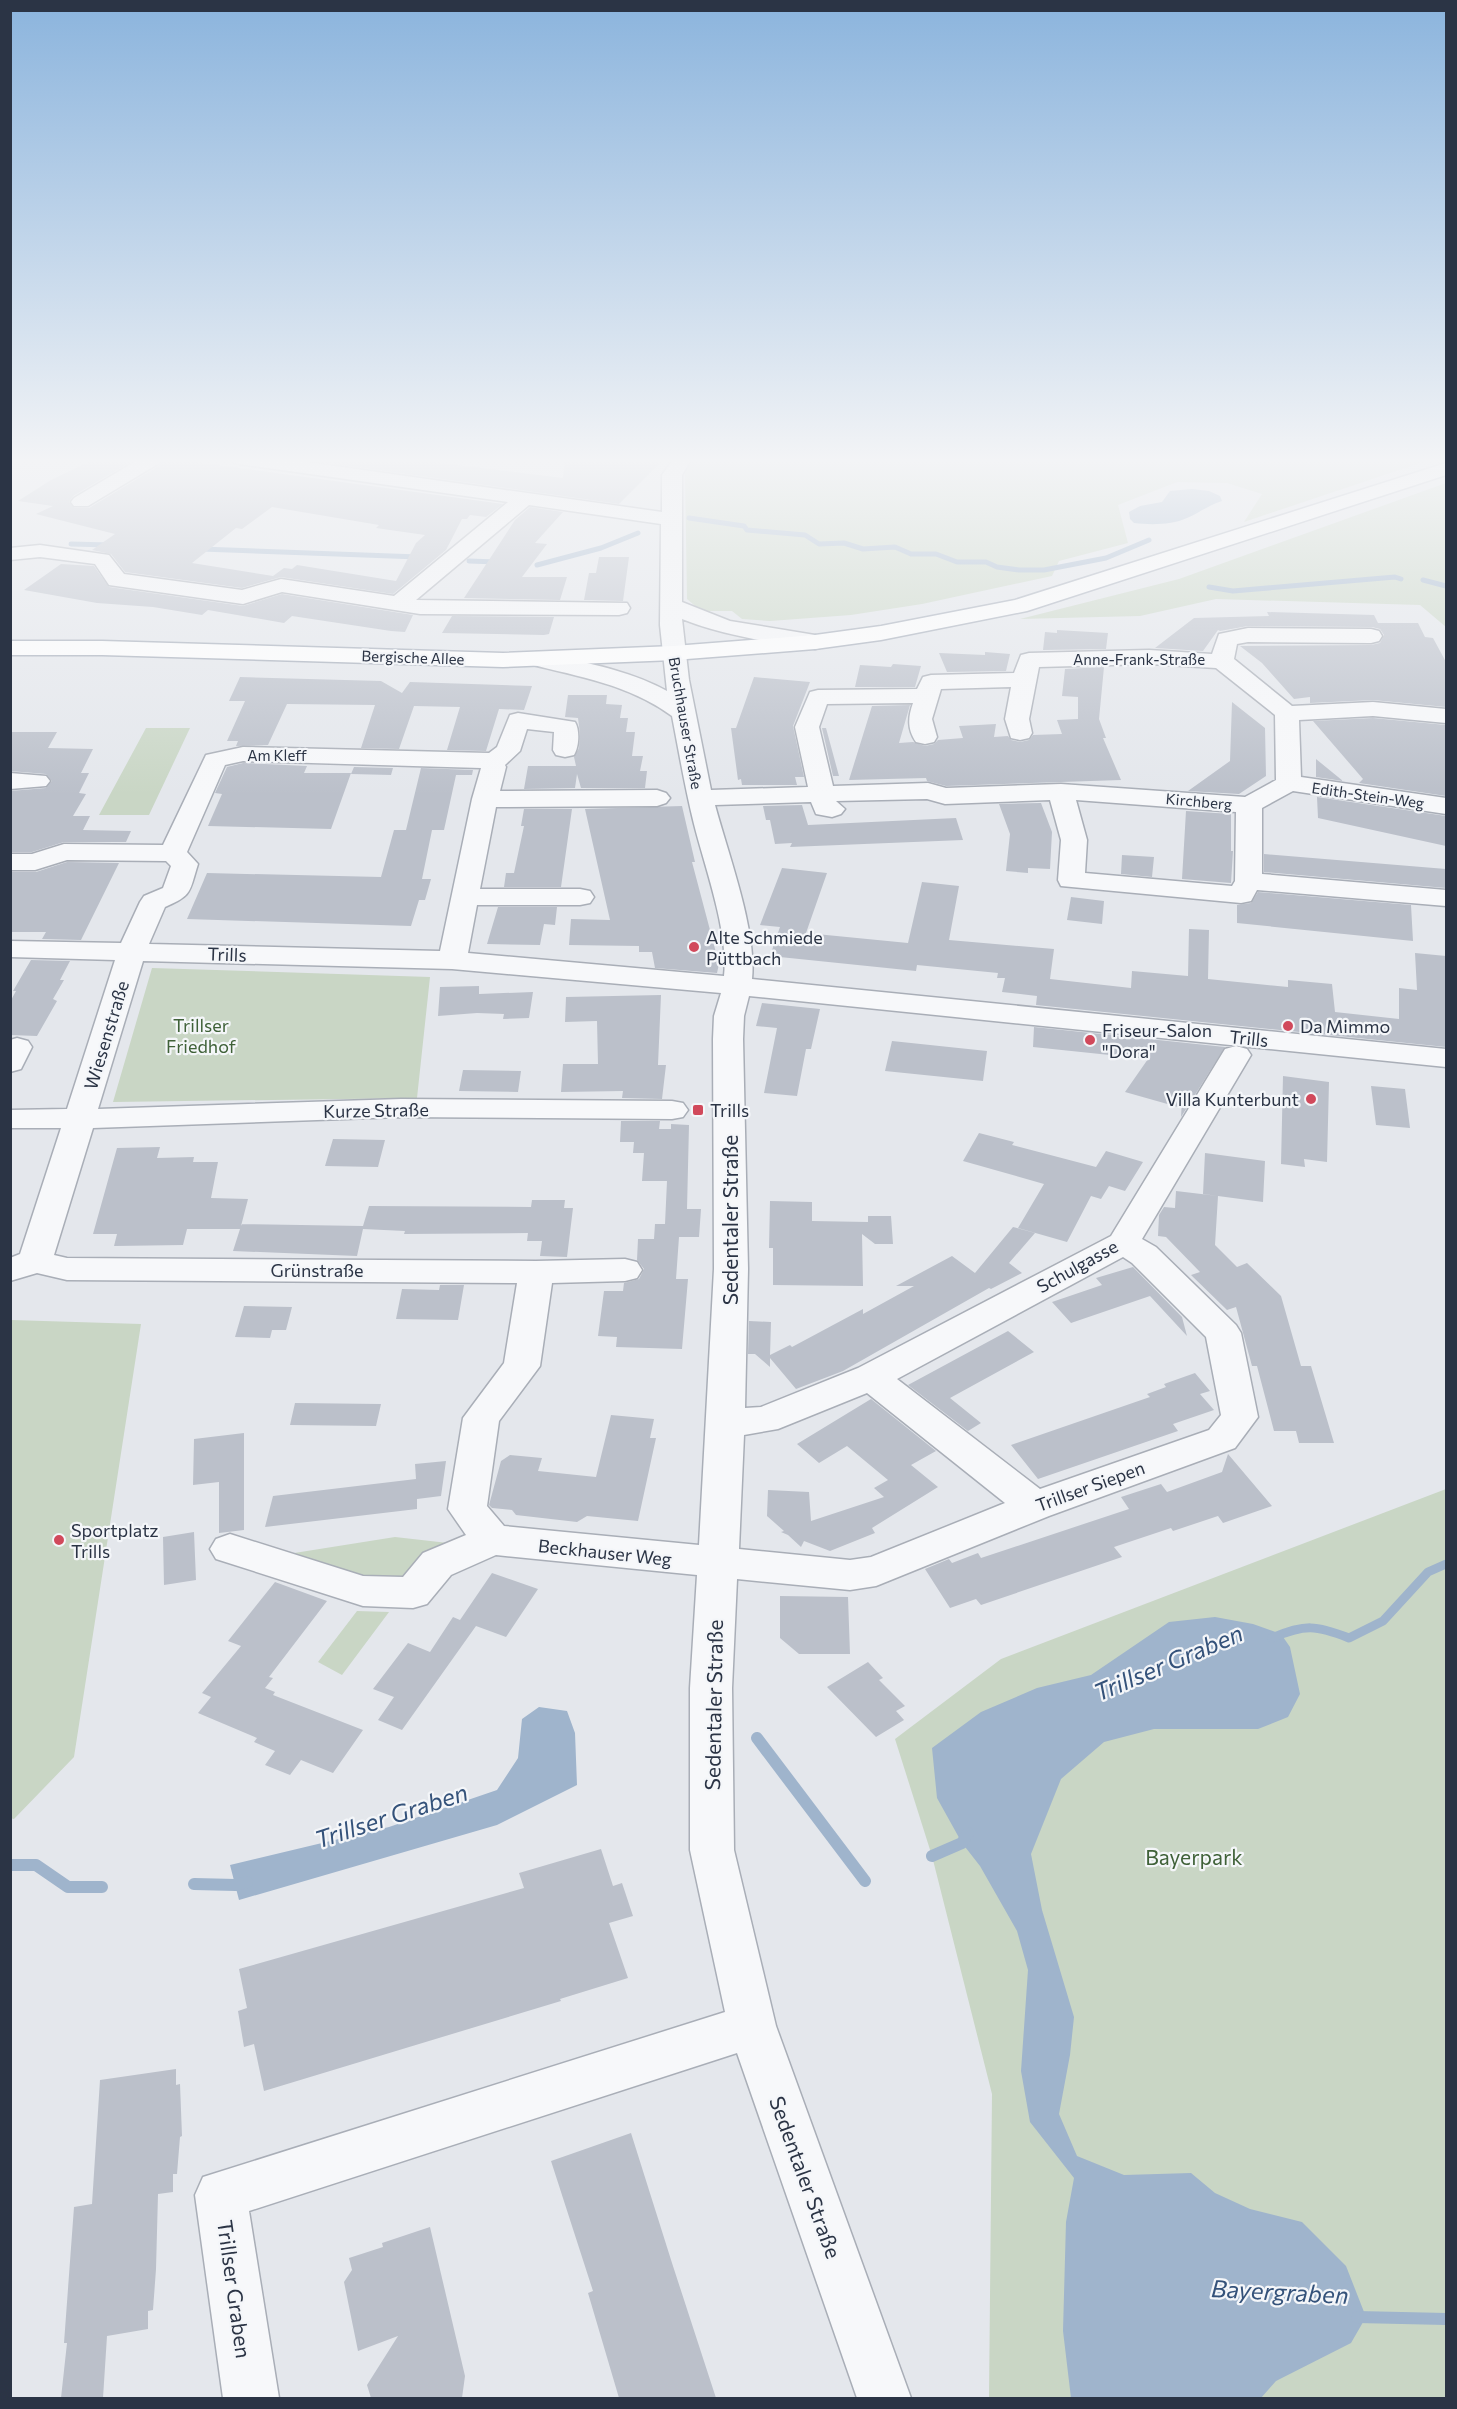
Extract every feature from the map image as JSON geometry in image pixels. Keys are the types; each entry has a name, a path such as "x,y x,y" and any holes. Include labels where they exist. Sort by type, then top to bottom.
{"main road":[{"name":"Bergische Allee","path":"10,648 102,648 537,659 674,653 815,642 881,633 1019,606 1132,570"}],"street":[{"path":"110,570 117,580 243,597 281,585 420,607 519,608 522,597 565,597 564,608 619,608"},
{"path":"397,605 438,570"},
{"name":"Bruchhauser Straße","path":"671,570 674,653 682,712 700,798 738,943 740,959 737,986"},
{"name":"Bergische Allee","path":"671,605 700,620 726,628 815,642"},
{"path":"1222,661 1227,639 1248,635 1371,636"},
{"name":"Anne-Frank-Straße","path":"1020,733 1017,719 1029,660 1149,657 1222,661 1287,713"},
{"path":"537,659 639,684 655,692 682,712"},
{"path":"925,737 920,719 931,682 1024,680"},
{"path":"700,798 821,795 807,727 818,697 927,696"},
{"path":"1289,783 1287,713 1372,709 1446,716"},
{"path":"452,960 485,799 494,768 491,763 508,751 518,720 566,727 566,750"},
{"name":"Am Kleff","path":"173,853 214,760 243,754 483,759 491,763"},
{"path":"10,781 37,781"},
{"name":"Kirchberg","path":"821,795 825,809 933,805 945,796 1061,792 1249,805 1289,783"},
{"name":"Edith-Stein-Weg","path":"1289,783 1446,806"},
{"path":"1061,792 1074,840 1071,880 1241,895 1248,880 1249,805"},
{"path":"485,799 657,798"},
{"path":"10,862 35,862 64,852 173,853 184,864 175,893 154,902 132,951"},
{"path":"1248,880 1446,898"},
{"path":"464,897 580,897"},
{"name":"Trills","path":"10,949 452,960 737,986 1446,1058"},
{"name":"Wiesenstraße","path":"22,1265 79,1119 132,951"},
{"name":"Sedentaler Straße","path":"737,986 729,1016 728,1038 731,1269 726,1423 711,1688 712,1850 752,2026 884,2398"},
{"name":"Schulgasse","path":"726,1423 765,1420 871,1377 1123,1243 1236,1055"},
{"name":"Kurze Straße","path":"79,1119 401,1108 672,1110"},
{"path":"10,1119 79,1119"},
{"name":"Trillser Siepen","path":"717,1564 850,1575 876,1571 1035,1506 1222,1439 1240,1418 1223,1333 1144,1256 1123,1243"},
{"name":"Grünstraße","path":"22,1265 68,1269 536,1272 626,1270"},
{"path":"493,1540 467,1509 482,1418 522,1365 536,1272"},
{"path":"871,1377 1035,1506"},
{"name":"Beckhauser Weg","path":"230,1549 363,1591 413,1593 437,1564 493,1540 717,1564"},
{"name":"Trillser Graben","path":"251,2398 221,2195 752,2026"}],"green space":[{"path":"687,570 1055,570 1052,576 922,604 851,615 770,621 742,619 732,611 701,611 687,599"},
{"path":"1203,570 1446,570 1446,627 1420,605 1216,599 1140,616 1020,619 1179,579"},
{"path":"146,728 190,728 149,815 99,815"},
{"name":"Trillser Friedhof","path":"152,968 430,977 417,1098 113,1102"},
{"name":"Sportplatz Trills","path":"11,1320 141,1324 74,1757 14,1819 10,1818"},
{"name":"Bayerpark","path":"1446,1489 1446,2398 989,2398 992,2094 932,1856 895,1739 1001,1659"},
{"path":"395,1537 448,1543 400,1588 288,1554"},
{"path":"357,1611 389,1612 342,1675 318,1662"}],"water":[{"path":"1215,1617 1253,1624 1281,1634 1290,1647 1300,1694 1288,1717 1258,1729 1154,1729 1104,1742 1061,1779 1031,1854 1042,1910 1074,2017 1070,2055 1059,2114 1077,2156 1124,2175 1191,2173 1215,2193 1250,2209 1302,2222 1346,2266 1366,2317 1351,2343 1276,2381 1261,2398 1071,2398 1063,2331 1066,2222 1074,2178 1030,2122 1021,2071 1028,1970 1017,1931 937,1798 932,1748 981,1712 1037,1688 1091,1675 1169,1622"},
{"path":"539,1707 567,1711 575,1733 577,1785 497,1825 239,1900 230,1865 389,1827 497,1790 518,1758 522,1719"}],"building":[{"path":"52,570 97,570 109,587 243,606 282,594 413,615 405,632 292,616 284,623 208,610 202,615 153,607 97,603 24,590"},
{"path":"124,570 238,570 273,576 281,570 331,570 396,581 402,570 421,570 393,594 281,577 242,588"},
{"path":"482,570 527,570 522,577 567,577 560,600 464,598"},
{"path":"596,570 627,570 623,601 584,600 589,573 596,573"},
{"path":"1267,612 1374,615 1378,623 1418,623 1425,637 1433,638 1446,662 1446,707 1373,700 1310,703 1310,697 1294,699 1262,663 1240,646 1371,645 1380,643 1384,635 1380,629 1372,627 1248,626 1218,630 1203,651 1155,648 1194,618 1269,616"},
{"path":"452,616 554,617 549,634 544,635 442,633"},
{"path":"1057,630 1108,633 1106,649 1043,650 1045,632 1057,633"},
{"path":"985,652 1010,654 1006,671 947,672 939,653 985,655"},
{"path":"893,664 921,666 915,687 855,687 860,665 891,667"},
{"path":"1104,667 1099,719 1106,738 1103,738 1121,780 946,786 927,781 926,778 849,780 872,706 910,705 899,743 913,742 925,746 934,744 938,740 963,738 959,726 996,724 994,737 1008,736 1011,740 1020,742 1029,740 1033,735 1062,734 1057,720 1078,719 1078,697 1062,696 1065,669"},
{"path":"240,677 381,681 402,693 410,682 532,686 524,710 499,709 486,751 447,750 460,707 414,706 399,749 361,748 375,705 287,704 268,745 236,746 238,741 227,741 245,701 229,701"},
{"path":"754,677 810,682 793,726 804,777 795,777 797,785 742,785 741,779 738,780 731,728 736,728"},
{"path":"568,695 607,695 606,704 622,705 620,718 628,718 626,732 635,732 632,756 643,756 640,771 647,771 645,788 581,788 577,774 575,788 524,789 528,766 576,766 574,757 579,748 580,734 578,718 565,717"},
{"path":"1232,702 1265,728 1266,776 1239,794 1188,791 1230,761"},
{"path":"1373,718 1446,725 1446,796 1359,783 1363,779 1313,721"},
{"path":"822,728 826,728 839,776 833,776"},
{"path":"10,732 57,732 48,748 93,749 81,773 89,773 79,793 86,794 73,816 90,816 83,830 131,831 126,842 64,842 32,852 10,852 10,791 46,788 52,781 46,774 10,771"},
{"path":"1316,759 1343,781 1316,777"},
{"path":"243,763 307,766 304,773 351,773 331,829 208,826 222,794 215,793 227,767"},
{"path":"354,767 393,768 391,775 351,774"},
{"path":"421,768 473,770 472,775 456,775 444,830 432,830 422,879 431,879 425,900 419,900 411,926 187,919 207,873 381,877 394,830 406,830"},
{"path":"1317,797 1446,816 1446,846 1318,818"},
{"path":"1041,803 1052,832 1050,869 1028,868 1028,873 1006,871 1010,834 999,804"},
{"path":"802,805 808,825 956,818 963,840 790,847 792,843 775,844 770,820 766,820 763,806"},
{"path":"682,806 695,862 692,862 719,964 717,973 655,968 652,952 639,952 639,946 569,945 571,919 610,920 585,809"},
{"path":"524,809 572,809 561,887 504,887 506,873 514,873 524,826 521,826"},
{"path":"1186,811 1231,814 1231,851 1233,851 1231,883 1182,879"},
{"path":"1264,854 1446,869 1446,888 1264,872"},
{"path":"1122,855 1154,857 1152,877 1121,874"},
{"path":"67,862 119,863 81,940 42,939 46,932 10,932 10,872 36,872"},
{"path":"782,868 827,873 806,933 908,943 922,882 959,886 949,940 1054,949 1050,979 1131,988 1132,971 1188,976 1189,929 1209,930 1208,979 1288,987 1288,980 1332,984 1335,1012 1399,1019 1399,988 1417,990 1415,953 1446,956 1446,1047 1036,1005 1037,996 1002,992 1005,978 997,978 998,973 917,965 916,971 770,956 780,927 760,925"},
{"path":"1258,892 1411,905 1413,941 1237,923 1237,905 1251,903"},
{"path":"1071,897 1104,901 1102,924 1067,920"},
{"path":"498,907 557,907 555,925 544,924 540,945 487,944"},
{"path":"31,960 70,961 60,980 64,980 53,999 57,1001 37,1036 10,1035 10,1002 16,991 13,991"},
{"path":"479,986 479,994 533,992 529,1018 503,1019 504,1014 477,1013 438,1016 440,987"},
{"path":"661,995 658,1065 666,1065 662,1099 622,1098 623,1091 561,1092 563,1064 598,1064 597,1021 565,1022 566,997"},
{"path":"762,1003 820,1009 811,1049 806,1049 797,1096 764,1093 777,1028 756,1026"},
{"path":"1034,1027 1225,1047 1181,1117 1182,1100 1178,1107 1125,1092 1148,1059 1033,1047"},
{"path":"892,1041 987,1051 983,1081 885,1071"},
{"path":"463,1070 521,1071 518,1092 459,1091"},
{"path":"1283,1076 1329,1082 1327,1162 1304,1159 1305,1167 1281,1164"},
{"path":"1371,1086 1405,1089 1410,1128 1376,1125"},
{"path":"621,1121 660,1121 659,1129 671,1129 671,1124 689,1125 687,1209 701,1209 699,1237 679,1237 676,1279 688,1279 682,1349 616,1347 617,1337 598,1336 604,1291 623,1291 624,1283 639,1279 644,1269 637,1260 638,1239 654,1239 655,1224 665,1224 667,1181 642,1181 644,1153 633,1153 634,1142 620,1142"},
{"path":"979,1133 1014,1142 1012,1145 1096,1167 1106,1151 1143,1162 1125,1191 1109,1186 1101,1199 1091,1196 1067,1242 1018,1228 1044,1184 963,1161"},
{"path":"333,1139 385,1140 378,1167 325,1166"},
{"path":"160,1147 157,1158 194,1157 193,1162 218,1162 211,1198 248,1199 242,1224 363,1226 369,1206 531,1207 532,1200 565,1200 564,1208 573,1208 567,1257 540,1256 542,1241 527,1241 528,1233 404,1234 405,1231 363,1229 357,1256 233,1251 240,1229 187,1229 183,1245 114,1246 117,1234 93,1234 117,1148"},
{"path":"1205,1153 1265,1161 1263,1202 1203,1194"},
{"path":"1176,1191 1218,1196 1215,1245 1237,1267 1247,1263 1281,1296 1301,1366 1311,1366 1334,1443 1299,1443 1296,1431 1274,1431 1257,1366 1252,1366 1236,1307 1227,1310 1191,1275 1200,1272 1166,1237 1158,1236 1159,1215 1164,1207 1175,1208"},
{"path":"770,1201 812,1202 812,1221 868,1222 868,1216 891,1216 893,1244 875,1244 862,1234 863,1286 773,1285 773,1248 769,1248"},
{"path":"1013,1227 1035,1233 1009,1263 1022,1273 989,1288 843,1371 796,1389 770,1358 770,1367 755,1354 748,1354 749,1321 771,1322 770,1355 790,1345 792,1347 863,1309 863,1314 914,1286 896,1286 952,1256 975,1273"},
{"path":"1133,1267 1182,1317 1187,1336 1150,1296 1071,1323 1052,1302 1102,1285 1096,1278"},
{"path":"440,1285 464,1285 458,1320 396,1319 402,1289 439,1290"},
{"path":"244,1306 292,1307 286,1330 272,1330 270,1338 235,1337"},
{"path":"1008,1331 1034,1352 950,1398 981,1423 968,1431 908,1385"},
{"path":"1195,1373 1210,1391 1200,1394 1214,1410 1173,1424 1178,1431 1038,1479 1011,1445 1150,1397 1147,1394 1166,1387 1164,1384"},
{"path":"871,1399 936,1451 911,1465 938,1487 872,1528 875,1533 830,1551 804,1541 801,1547 781,1532 784,1531 767,1516 768,1490 809,1492 811,1521 884,1497 874,1488 888,1480 847,1446 819,1463 797,1444"},
{"path":"295,1403 381,1404 376,1426 290,1425"},
{"path":"611,1415 654,1419 650,1438 656,1438 638,1521 587,1516 577,1522 516,1515 512,1510 492,1508 489,1505 501,1461 510,1455 542,1458 538,1471 596,1477"},
{"path":"244,1433 244,1530 219,1533 219,1482 193,1485 194,1439"},
{"path":"1228,1454 1272,1506 1223,1523 1218,1516 1173,1531 1171,1528 1114,1547 1122,1557 981,1605 976,1599 950,1608 925,1569 949,1559 952,1563 978,1553 981,1558 1129,1509 1121,1497 1161,1484 1167,1492 1222,1472"},
{"path":"446,1461 441,1496 417,1499 417,1509 265,1527 273,1496 416,1479 415,1464"},
{"path":"194,1532 196,1580 164,1585 163,1537"},
{"path":"492,1573 538,1589 506,1637 476,1626 402,1730 378,1720 394,1697 373,1689 408,1643 430,1652 453,1617 460,1620"},
{"path":"275,1582 327,1601 269,1677 273,1678 265,1688 275,1692 273,1695 363,1730 333,1773 301,1760 290,1775 265,1765 275,1751 254,1742 257,1738 198,1713 211,1697 202,1693 241,1646 228,1641"},
{"path":"780,1596 848,1597 850,1654 799,1654 780,1638"},
{"path":"868,1662 883,1678 879,1680 905,1706 896,1711 904,1720 876,1737 827,1687"},
{"path":"601,1849 613,1886 622,1883 633,1916 609,1923 628,1978 560,1999 561,2001 264,2091 254,2044 244,2047 238,2011 247,2008 239,1969 524,1888 519,1873"},
{"path":"176,2069 176,2085 180,2084 182,2136 180,2137 177,2174 173,2174 173,2192 158,2194 153,2310 148,2311 148,2329 107,2336 103,2398 61,2398 67,2343 64,2343 74,2207 92,2204 100,2080"},
{"path":"631,2133 716,2398 619,2398 588,2293 593,2291 551,2161"},
{"path":"430,2227 465,2376 462,2398 371,2398 367,2385 398,2336 358,2351 344,2282 352,2270 349,2258 383,2247 382,2243"}],"waterway":[{"path":"1209,587 1233,591 1395,577 1401,579"},
{"path":"1423,580 1446,586"},
{"name":"Trillser Graben","path":"1272,1638 1302,1628 1319,1629 1349,1638 1383,1621 1428,1572 1446,1564"},
{"name":"Trillser Graben","path":"757,1738 865,1881"},
{"name":"Trillser Graben","path":"932,1856 962,1843 968,1833"},
{"name":"Trillser Graben","path":"10,1865 36,1865 68,1887 102,1887"},
{"name":"Trillser Graben","path":"194,1884 236,1885 247,1882"},
{"name":"Bayergraben","path":"1357,2317 1446,2319"}],"place":[{"name":"Alte Schmiede Püttbach","path":"694,947"},
{"name":"Da Mimmo","path":"1288,1026"},
{"name":"Friseur-Salon \"Dora\"","path":"1090,1040"},
{"name":"Villa Kunterbunt","path":"1311,1099"},
{"name":"Trills","path":"698,1110"},
{"name":"Sportplatz Trills","path":"59,1540"}]}
